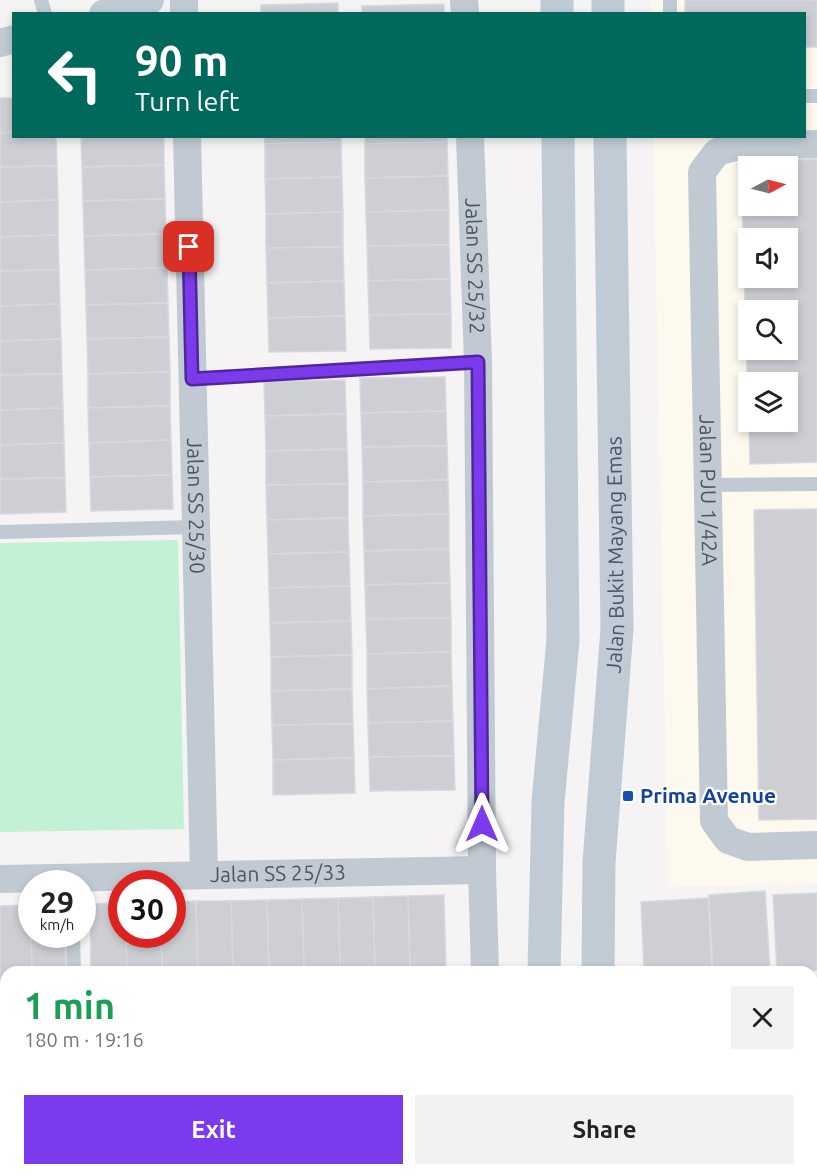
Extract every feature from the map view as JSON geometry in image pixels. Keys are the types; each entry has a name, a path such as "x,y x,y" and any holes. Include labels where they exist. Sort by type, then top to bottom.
{"main road":[{"path":"544,966 548,802 563,640 558,138"},
{"name":"Jalan Bukit Mayang Emas","path":"598,966 599,862 617,629 610,138"}],"street":[{"path":"110,12 150,0"},
{"name":"Jalan SS 25/30","path":"187,138 204,875"},
{"name":"Jalan SS 25/32","path":"470,138 478,362 485,966"},
{"name":"Jalan PJU 1/42A","path":"817,144 739,146 717,152 702,172 714,821 728,840 748,846 817,845"},
{"name":"Jalan SS 25/33","path":"96,880 204,875 482,870"},
{"name":"Jalan SS 25/33","path":"0,879 18,880"}],"lane":[{"path":"192,379 478,362"},
{"path":"708,485 817,484"},
{"path":"0,532 196,527"},
{"path":"73,948 74,966"}],"shaded area":[{"path":"651,0 817,0 817,884 668,887 653,138 806,138 806,12 651,12"}],"green space":[{"path":"178,540 184,829 0,832 0,543"}],"building":[{"path":"685,0 817,0 817,47 806,47 806,12 685,12"},
{"path":"338,3 338,12 261,12 261,5"},
{"path":"444,4 444,12 362,12 362,6"},
{"path":"0,98 12,98 12,132 0,133"},
{"path":"12,132 12,138 56,138 57,166 0,167 0,133"},
{"path":"81,138 164,138 164,165 82,167"},
{"path":"264,138 341,138 341,142 265,144"},
{"path":"365,138 447,138 447,142 365,144"},
{"path":"341,142 342,177 265,179 265,144"},
{"path":"447,142 448,176 365,178 365,144"},
{"path":"817,159 817,462 750,464 749,432 798,432 798,372 747,372 747,360 798,360 798,300 745,300 745,288 798,288 798,228 743,228 743,216 798,216 798,160"},
{"path":"164,165 165,199 83,201 82,167"},
{"path":"57,166 58,200 0,202 0,167"},
{"path":"448,176 449,210 366,212 365,178"},
{"path":"342,177 343,212 266,214 265,179"},
{"path":"165,199 166,234 84,236 83,201"},
{"path":"58,200 58,235 0,237 0,202"},
{"path":"449,210 449,245 367,246 366,212"},
{"path":"343,212 343,247 266,248 266,214"},
{"path":"166,234 167,268 85,270 84,236"},
{"path":"58,235 59,270 0,271 0,237"},
{"path":"449,245 450,279 368,281 367,246"},
{"path":"343,247 344,281 267,283 266,248"},
{"path":"167,268 168,303 86,305 85,270"},
{"path":"59,270 60,304 0,306 0,271"},
{"path":"450,279 451,314 369,315 368,281"},
{"path":"344,281 345,316 268,318 267,283"},
{"path":"168,303 169,337 87,339 86,305"},
{"path":"60,304 61,339 0,341 0,306"},
{"path":"451,314 451,348 370,349 369,315"},
{"path":"345,316 346,351 269,352 268,318"},
{"path":"169,337 170,372 88,374 87,339"},
{"path":"61,339 62,374 0,375 0,341"},
{"path":"170,372 170,406 88,408 88,374"},
{"path":"62,374 63,408 0,410 0,375"},
{"path":"445,377 446,411 361,413 360,378"},
{"path":"345,380 346,414 265,416 264,382"},
{"path":"170,406 171,440 89,443 88,408"},
{"path":"63,408 64,443 0,445 0,410"},
{"path":"446,411 447,446 362,447 361,413"},
{"path":"346,414 347,449 266,451 265,416"},
{"path":"171,440 172,475 90,477 89,443"},
{"path":"64,443 65,478 0,479 0,445"},
{"path":"447,446 448,480 363,482 362,447"},
{"path":"347,449 348,484 266,485 266,451"},
{"path":"172,475 173,509 91,511 90,477"},
{"path":"65,478 66,512 0,514 0,479"},
{"path":"448,480 449,514 363,516 363,482"},
{"path":"348,484 348,518 267,520 266,485"},
{"path":"817,509 817,819 759,820 754,510"},
{"path":"449,514 449,549 364,551 363,516"},
{"path":"348,518 349,552 268,554 267,520"},
{"path":"449,549 450,583 365,585 364,551"},
{"path":"349,552 350,586 269,588 268,554"},
{"path":"450,583 451,618 366,619 365,585"},
{"path":"350,586 351,621 270,623 269,588"},
{"path":"451,618 451,652 367,654 366,619"},
{"path":"351,621 352,655 271,657 270,623"},
{"path":"451,652 452,686 367,689 367,654"},
{"path":"352,655 352,689 271,691 271,657"},
{"path":"452,686 453,721 368,723 367,689"},
{"path":"352,689 353,724 272,725 271,691"},
{"path":"453,721 454,756 369,757 368,723"},
{"path":"353,724 354,758 273,760 272,725"},
{"path":"454,756 455,790 370,791 369,757"},
{"path":"354,758 355,793 273,795 273,760"},
{"path":"765,891 770,966 713,966 709,895"},
{"path":"817,893 817,966 777,966 773,895"},
{"path":"444,895 446,966 410,966 408,896"},
{"path":"408,896 410,966 375,966 373,897"},
{"path":"373,897 375,966 340,966 338,898"},
{"path":"338,898 340,966 304,966 302,899"},
{"path":"708,898 712,966 644,966 641,902"},
{"path":"302,899 304,966 269,966 267,900"},
{"path":"267,900 269,966 233,966 231,901"},
{"path":"186,901 196,901 198,966 162,966 161,948 186,948"},
{"path":"196,901 231,901 233,966 198,966"},
{"path":"108,903 108,948 126,948 127,966 91,966 91,948 96,948 96,904"},
{"path":"18,905 18,948 31,948 32,966 0,966 0,906"},
{"path":"31,948 65,948 66,966 32,966"},
{"path":"126,948 161,948 162,966 127,966"}],"place":[{"name":"Prima Avenue","path":"628,796"}],"route":[{"path":"189,247 192,379 478,362 482,824"}]}
